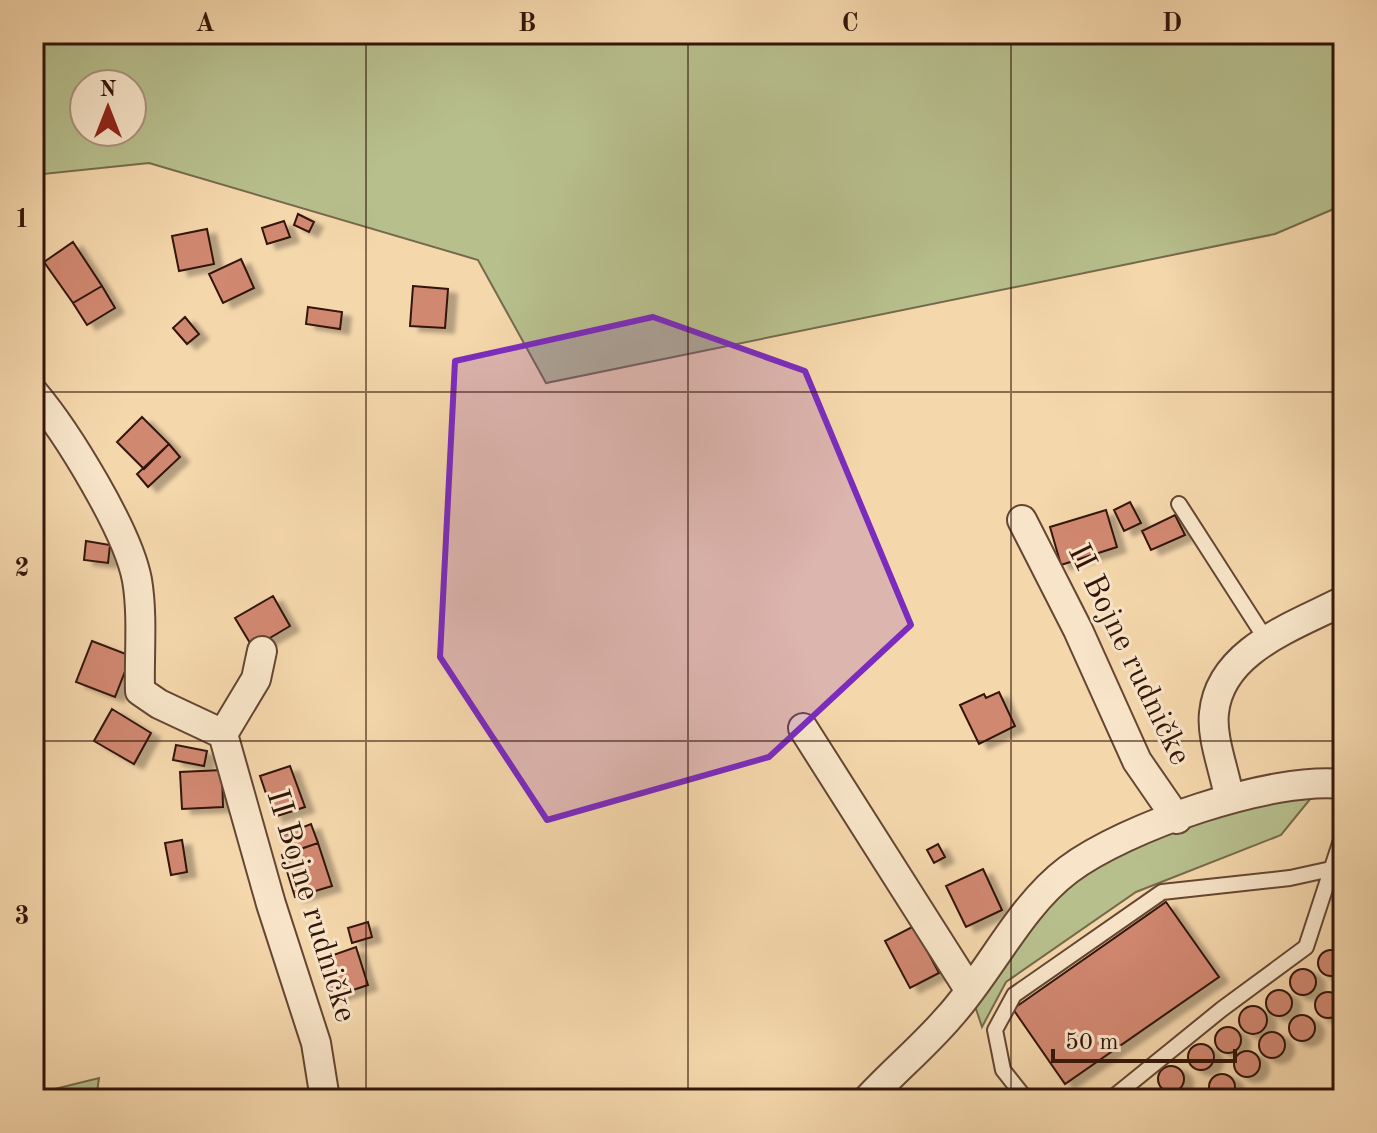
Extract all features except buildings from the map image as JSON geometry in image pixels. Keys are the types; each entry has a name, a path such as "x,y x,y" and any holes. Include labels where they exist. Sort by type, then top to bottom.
{"street":[{"path":"34,393 51,414 114,521 137,580 140,691 159,704 223,734 256,679 262,651"},
{"name":"II Bojne rudničke","path":"1022,520 1078,630 1137,761 1177,819"},
{"path":"1229,797 1213,715 1219,691 1232,666 1267,641 1343,601"},
{"path":"803,728 970,991"},
{"name":"II Bojne rudničke","path":"223,734 316,1043 325,1099"},
{"path":"868,1099 949,1017 1029,912 1067,871 1122,839 1229,797 1324,782 1343,784"}],"lane":[{"path":"1179,504 1267,641"},
{"path":"1111,1099 1222,1009 1306,947 1343,834"},
{"path":"1026,1099 1003,1070 995,1030 1014,995 1162,892 1290,878 1331,869"}],"highlighted area":[{"path":"653,317 805,371 911,625 769,757 547,820 440,657 455,361"}],"green space":[{"path":"34,34 1343,34 1343,205 1275,234 546,383 478,260 149,163 34,175"},
{"path":"1324,782 1281,835 1136,892 1006,982 982,1027 970,991 1029,912 1122,839"},
{"path":"99,1078 96,1099 34,1099 34,1094"}]}
